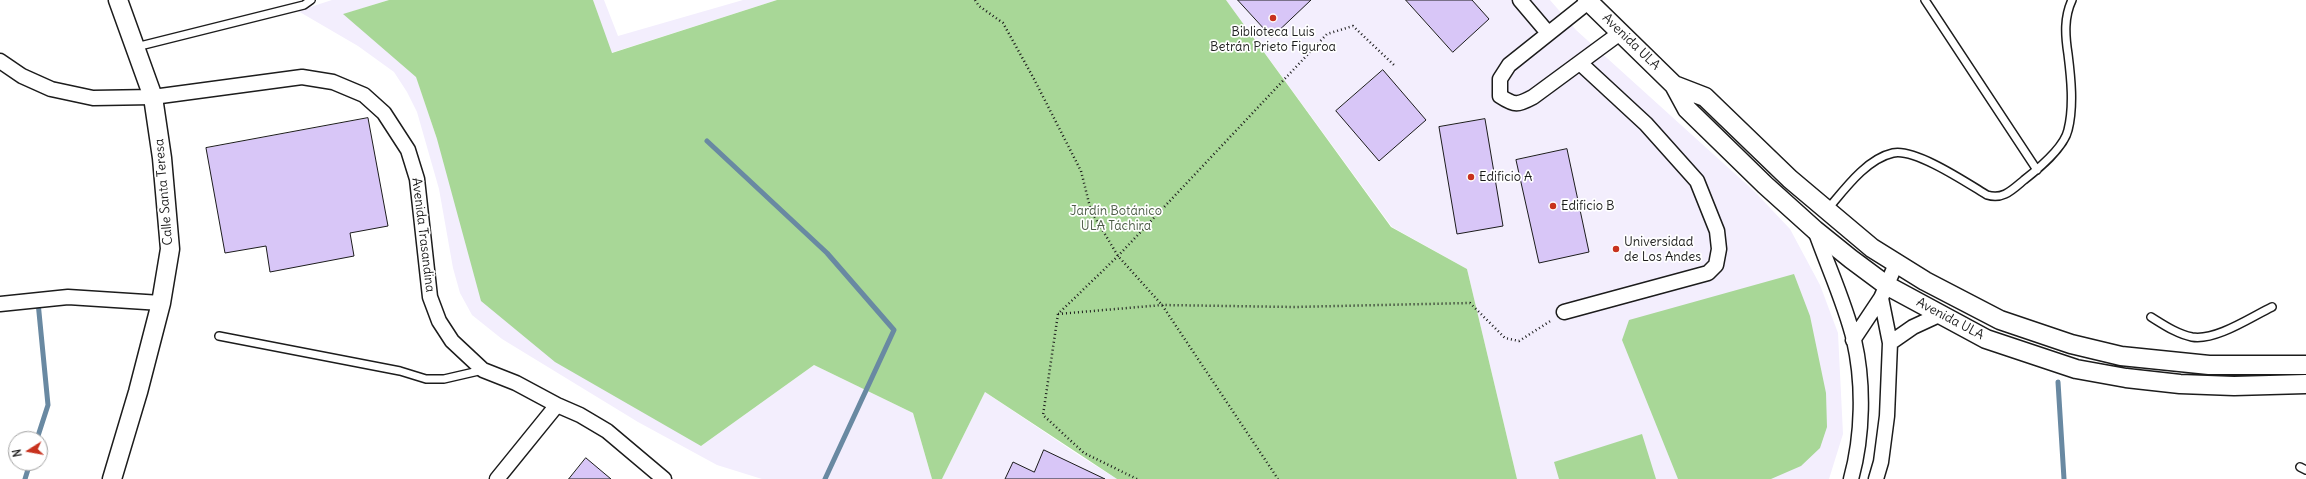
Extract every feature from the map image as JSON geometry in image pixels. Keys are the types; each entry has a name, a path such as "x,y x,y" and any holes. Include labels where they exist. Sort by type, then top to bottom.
{"street":[{"name":"Calle Santa Teresa","path":"112,479 138,392 161,303 170,249 162,158 153,97 133,47 118,0"},
{"path":"1520,0 1548,33"},
{"path":"1588,1 1509,65 1500,79 1500,96 1512,104 1521,103 1533,97 1580,63 1585,57 1620,33"},
{"name":"Avenida ULA","path":"1588,1 1674,84 1687,109 1815,230 1884,291 1939,314 1986,339 2076,369 2126,378 2180,384 2234,386 2306,384"},
{"name":"Avenida Trasandina","path":"0,61 22,76 52,89 93,98 153,97 302,77 333,82 364,95 384,113 408,150 418,179 430,297 439,321 452,341 484,370 516,383 557,405 580,415 607,431 664,479"},
{"path":"1564,312 1708,273 1716,265 1719,249 1717,231 1697,181 1690,171 1646,124 1580,63"},
{"name":"Avenida ULA","path":"1674,84 1705,97 1826,211 1896,264 2000,320 2071,344 2120,356 2209,365 2306,365"},
{"path":"1815,230 1854,340 1859,373 1859,430 1856,461 1851,479"},
{"path":"1854,340 1884,291 1896,264"},
{"path":"1876,479 1881,462 1887,416 1890,343 1884,291"},
{"path":"0,304 68,297 161,303"},
{"path":"1890,343 1913,327 1939,314"},
{"path":"497,479 557,405"}],"lane":[{"path":"133,47 311,0"},
{"path":"1924,0 2037,170"},
{"path":"1826,211 1861,173 1876,160 1894,152 1909,154 1938,166 1987,195 1996,198 2006,195 2037,170 2057,150 2068,131 2072,86 2066,40 2066,12 2072,0"},
{"path":"2151,317 2177,332 2194,337 2215,335 2272,307"},
{"path":"219,336 400,371 426,379 444,379 484,370"}],"path":[{"path":"975,0 979,6 1003,22 1081,171 1091,211 1118,256 1162,306 1278,479"},
{"path":"1137,479 1084,453 1043,415 1058,314 1118,256 1327,34 1352,26 1396,66"},
{"path":"1058,314 1162,306 1294,307 1470,303 1505,338 1519,341 1564,312"}],"shaded area":[{"path":"332,0 389,0 344,14 416,76 437,139 701,446 814,365 913,413 932,479 762,479 717,465 638,422 502,339 472,315 460,293 453,268 439,189 417,112 407,92 394,72 358,46 298,11"},
{"path":"593,0 604,0 618,36 743,0 777,0 611,53"},
{"name":"Universidad de Los Andes","path":"1226,0 1550,0 1576,30 1754,191 1790,229 1820,285 1838,333 1843,434 1829,479 1517,479 1467,269 1392,227"},
{"path":"985,392 1080,456 1117,479 942,479"}],"green space":[{"name":"Jardín Botánico ULA Táchira","path":"389,0 593,0 612,53 777,0 1226,0 1391,227 1467,269 1517,479 1117,479 985,392 942,479 932,479 913,413 814,365 701,446 555,362 481,301 437,139 416,77 343,14"},
{"path":"1794,274 1810,316 1826,393 1827,427 1820,448 1801,466 1771,479 1678,479 1622,340 1629,320"},
{"path":"1642,434 1656,479 1559,479 1554,462"}],"building":[{"name":"Biblioteca Luis Betrán Prieto Figuroa","path":"1238,0 1311,0 1272,37"},
{"path":"1406,0 1472,0 1489,19 1453,52"},
{"path":"1383,70 1426,120 1379,161 1336,111"},
{"path":"368,118 388,226 350,233 354,256 270,272 266,246 225,253 206,148"},
{"name":"Edificio A","path":"1485,119 1503,226 1457,234 1439,127"},
{"name":"Edificio B","path":"1567,149 1589,252 1539,263 1516,160"},
{"path":"1044,450 1105,479 1005,479 1013,462 1034,472"},
{"path":"586,458 611,479 569,479"}],"waterway":[{"path":"707,141 827,253 894,330 825,479"},
{"path":"38,302 48,405 40,431"},
{"path":"2058,382 2064,479"},
{"path":"25,479 28,471"}],"place":[{"name":"Biblioteca Luis Betrán Prieto Figuroa","path":"1273,18"},
{"name":"Edificio A","path":"1471,177"},
{"name":"Edificio B","path":"1553,206"},
{"name":"Universidad de Los Andes","path":"1616,249"}]}
